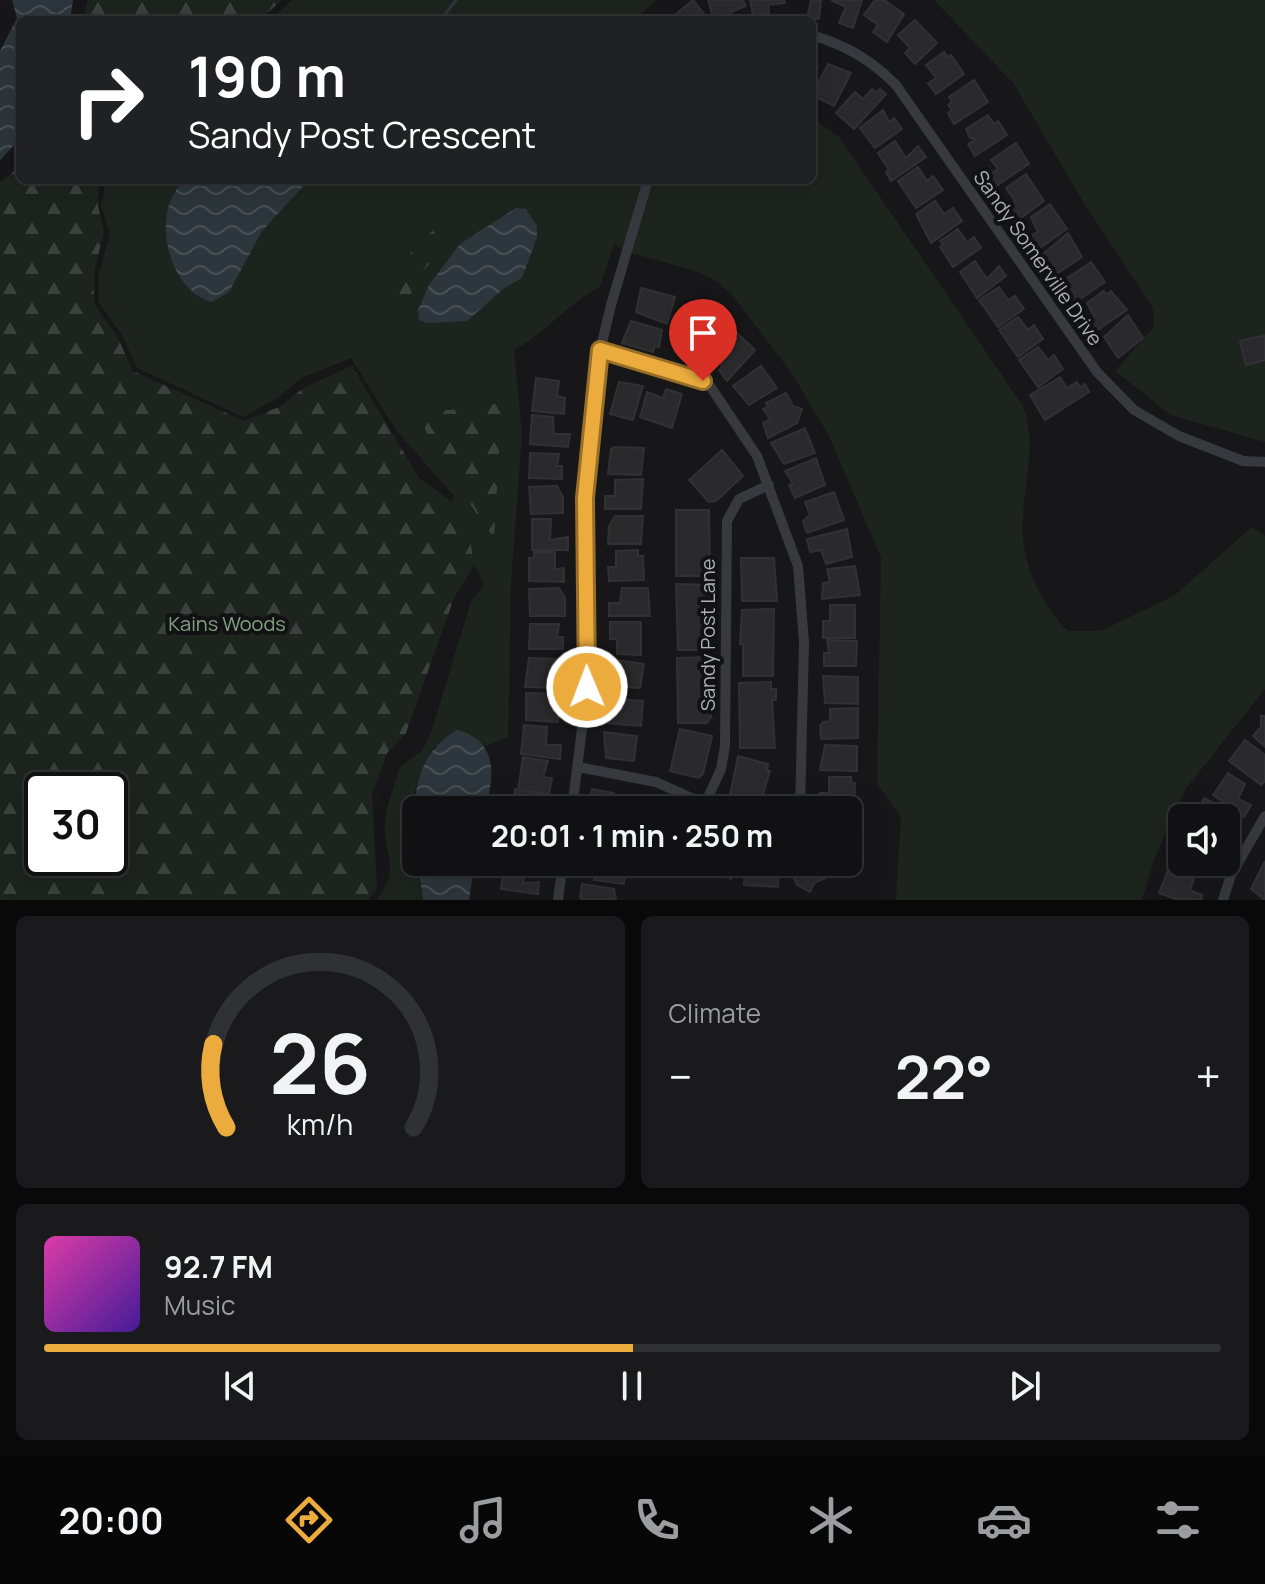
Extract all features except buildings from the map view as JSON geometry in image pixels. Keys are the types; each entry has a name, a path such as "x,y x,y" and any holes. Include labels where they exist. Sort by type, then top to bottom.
{"street":[{"name":"Sandy Somerville Drive","path":"816,36 844,45 872,60 896,85 1074,342 1134,410 1179,436 1243,461 1265,462"},
{"path":"574,796 587,687 585,498 600,350 647,184"},
{"path":"600,350 708,383 757,456 798,566 804,642 800,796"},
{"name":"Sandy Post Lane","path":"709,796 721,769 725,746 727,521 739,499 769,485"},
{"path":"578,767 656,782 687,796"},
{"path":"1223,900 1231,875 1265,816"},
{"path":"558,900 561,876"}],"green space":[{"path":"88,0 282,0 264,16 83,16"},
{"path":"292,0 656,0 639,16 274,16"},
{"path":"934,0 1265,0 1265,442 1171,415 1115,371 1154,327 1153,308 1082,200 1014,84"},
{"path":"816,121 839,137 1023,406 1029,438 1023,519 1025,549 1037,588 1059,622 1068,631 1101,631 1175,595 1252,527 1265,536 1265,689 1185,790 1179,804 1168,804 1168,828 1142,900 896,900 901,818 877,783 881,558 829,436 793,375 735,298 719,283 699,272 628,252 614,244 600,287 514,350 522,434 511,583 508,737 486,746 434,746 414,796 402,796 402,876 418,876 423,900 376,900 389,879 385,823 399,768 422,751 432,730 471,601 484,584 474,565 469,531 452,502 454,496 396,430 351,358 301,378 279,397 243,417 137,368 122,335 99,303 99,274 110,233 101,206 105,184 816,184"},
{"name":"Kains Woods","path":"16,170 16,184 99,184 98,206 104,232 94,272 94,304 118,338 133,371 244,421 279,407 305,387 352,366 419,478 452,502 469,531 474,565 454,598 406,733 387,753 372,795 377,888 368,900 0,900 0,182"},
{"path":"441,226 453,239 418,276 409,299 395,306 398,282 406,260 421,241"},
{"path":"502,403 494,538 436,455 419,414"}],"water":[{"path":"12,0 73,0 71,16 16,16"},
{"path":"16,20 16,143 0,160 0,51"},
{"path":"180,184 305,184 262,231 229,292 212,302 199,297 188,287 172,261 166,231 170,202"},
{"path":"516,208 526,209 537,226 537,237 522,278 503,289 467,321 426,323 419,320 418,310 429,285 460,244"},
{"path":"457,730 480,742 487,751 491,784 488,796 416,796 425,763 438,745"},
{"path":"420,876 473,876 469,900 423,900"}],"waterway":[{"path":"444,16 456,0"}],"route":[{"path":"587,687 585,498 595,372 600,350 703,381"}]}
